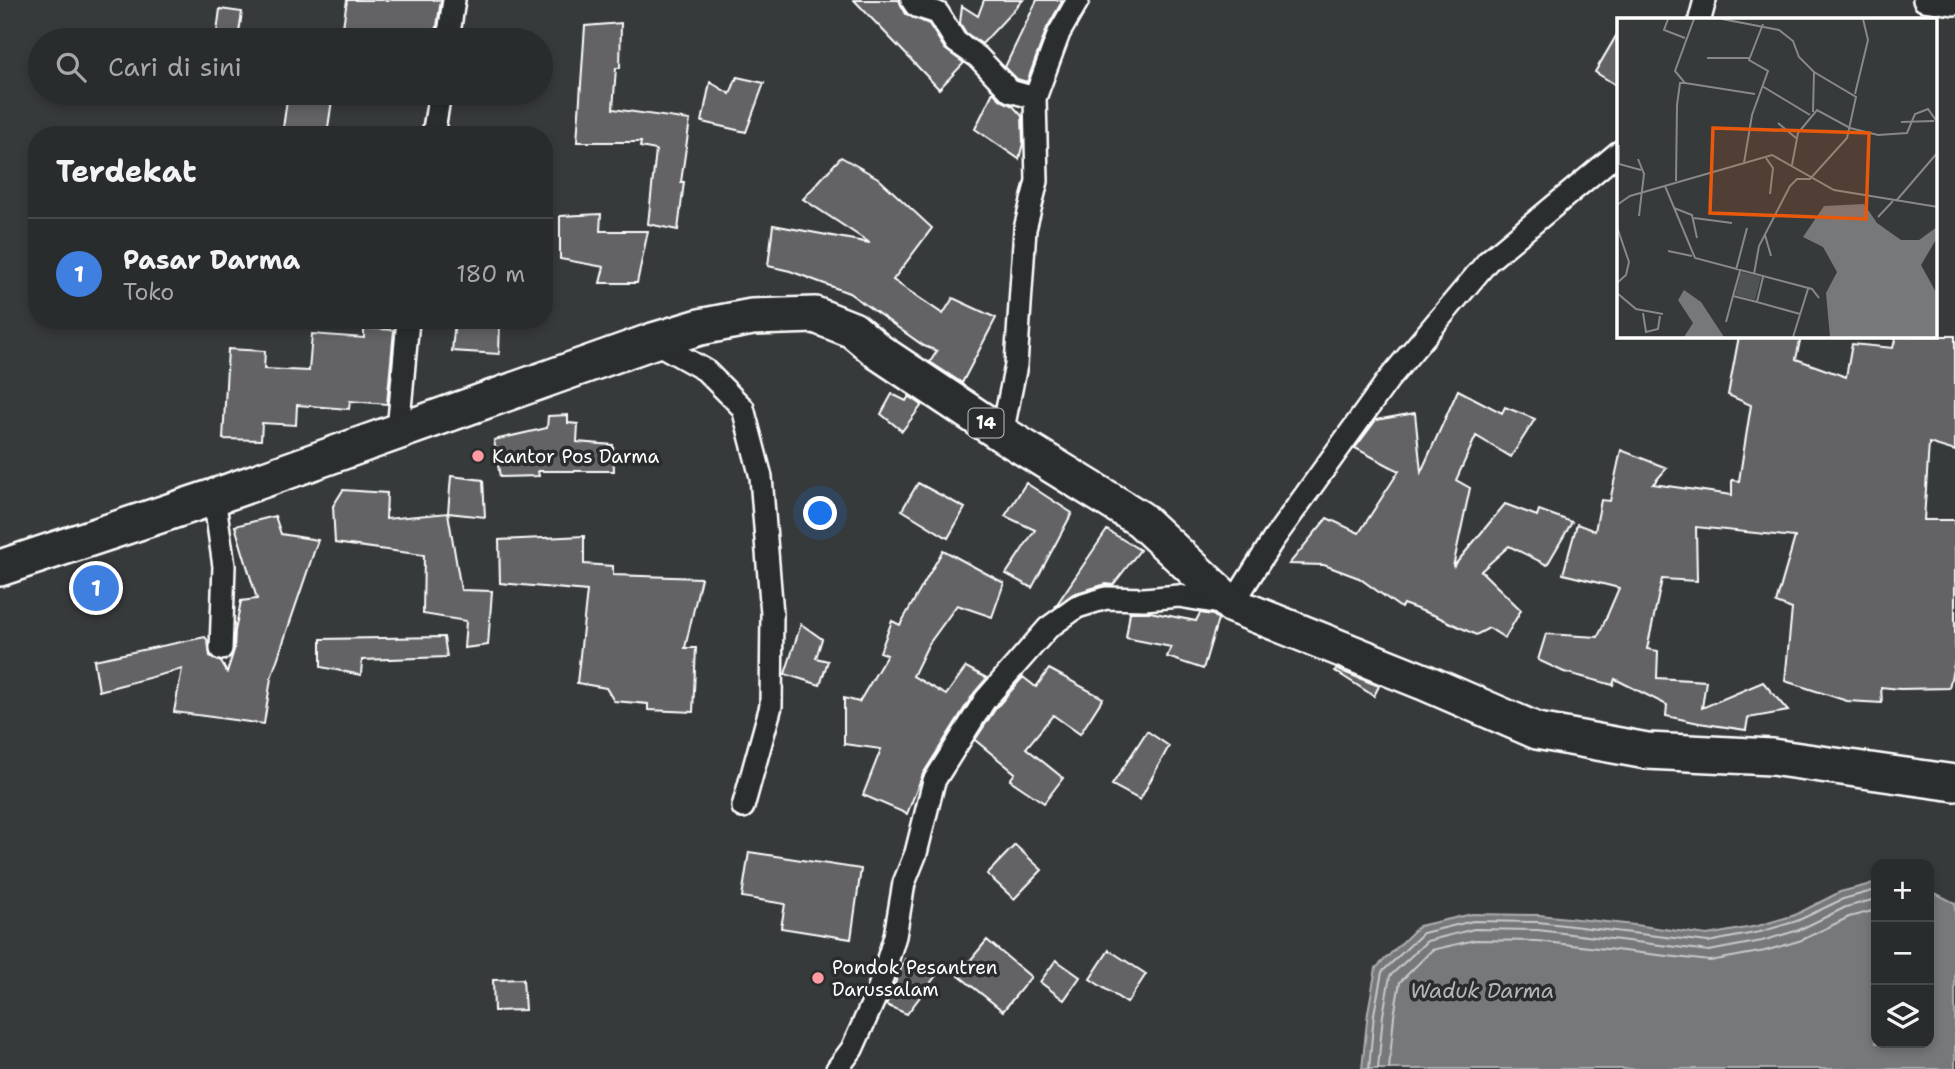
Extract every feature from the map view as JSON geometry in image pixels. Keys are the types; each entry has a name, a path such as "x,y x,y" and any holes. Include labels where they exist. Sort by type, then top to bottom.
{"highway":[{"name":"14","path":"0,568 214,497 653,341 700,327 752,317 815,315 853,330 879,352 1002,434 1140,519 1231,605 1424,682 1536,731 1647,751 1772,757 1955,783"}],"street":[{"path":"450,28 454,0"},
{"path":"912,0 916,6 938,13 956,42 978,57 1010,91 1035,97"},
{"path":"1002,434 1016,365 1025,229 1037,181 1035,97 1059,33 1077,0"},
{"path":"1700,18 1705,0"},
{"path":"1924,0 1955,4"},
{"path":"434,126 438,105"},
{"path":"837,1069 852,1049 878,991 895,936 904,883 916,853 934,781 985,700 1048,628 1077,607 1106,598 1180,596 1231,605 1273,540 1388,380 1488,261 1617,154"},
{"path":"398,431 407,329"},
{"path":"653,341 705,370 743,408 761,477 772,614 771,706 743,807"},
{"path":"214,497 224,566 221,649"}],"water":[{"name":"Waduk Darma","path":"1871,884 1871,1048 1934,1048 1934,892 1955,903 1955,1069 1362,1069 1376,968 1419,926 1472,914 1539,915 1707,935 1758,926 1795,915 1840,892"}],"building":[{"path":"347,0 441,0 437,28 343,28"},
{"path":"854,0 899,0 906,14 929,24 945,49 964,63 939,89"},
{"path":"984,0 1023,0 982,44 966,33 960,23 962,6 978,16"},
{"path":"1037,0 1063,0 1047,28 1027,82 1017,79 1005,67"},
{"path":"220,9 242,12 240,28 218,28"},
{"path":"621,23 620,68 616,68 613,109 690,120 681,182 684,182 678,230 648,224 656,150 640,147 641,142 577,142 585,26"},
{"path":"1617,34 1617,86 1595,72"},
{"path":"737,77 764,83 746,132 702,122 710,82 730,94"},
{"path":"993,92 1022,116 1023,143 1019,159 975,129"},
{"path":"286,105 331,105 328,126 283,126"},
{"path":"841,157 878,178 932,228 893,280 943,314 953,298 996,318 962,383 930,362 937,351 924,346 849,293 790,271 768,266 773,225 870,243 803,199"},
{"path":"601,214 600,231 648,231 637,283 600,283 604,267 560,259 560,216"},
{"path":"364,329 394,330 387,404 350,401 349,409 297,405 296,425 262,423 261,440 223,439 228,349 265,351 264,369 309,371 312,334 364,338"},
{"path":"454,329 500,329 499,354 452,351"},
{"path":"1955,336 1955,451 1929,443 1924,520 1955,520 1955,660 1949,688 1881,687 1882,703 1847,701 1785,681 1792,609 1776,603 1795,537 1696,527 1697,581 1662,579 1647,649 1658,651 1657,678 1706,681 1702,708 1763,682 1788,711 1748,718 1746,730 1699,723 1666,716 1667,705 1615,679 1613,685 1564,672 1538,660 1546,634 1598,637 1619,588 1563,574 1577,524 1595,531 1601,500 1610,501 1621,450 1667,468 1653,484 1732,495 1732,480 1739,481 1751,405 1728,395 1739,338 1801,338 1796,359 1846,377 1852,344 1893,348 1896,338"},
{"path":"1458,390 1502,413 1505,407 1535,419 1511,457 1476,436 1456,480 1470,488 1453,567 1505,504 1537,516 1539,510 1572,522 1547,565 1509,546 1481,571 1521,610 1505,638 1489,628 1476,635 1403,604 1401,608 1359,578 1324,565 1289,564 1327,518 1359,533 1399,471 1355,448 1376,420 1415,413 1421,472"},
{"path":"892,394 906,401 909,396 922,405 902,431 881,414"},
{"path":"568,415 568,423 578,424 577,442 613,445 614,471 538,471 539,476 500,477 494,440 547,428 548,416"},
{"path":"451,476 483,480 485,517 448,513"},
{"path":"918,483 965,508 948,538 902,510"},
{"path":"1026,483 1072,513 1032,588 1006,574 1035,530 1005,516"},
{"path":"343,490 387,493 386,519 448,513 461,590 492,591 488,645 464,648 466,621 423,614 424,555 335,543 333,506"},
{"path":"275,516 281,534 318,540 271,678 264,724 174,712 182,669 99,691 94,660 205,637 210,656 221,662 227,672 234,650 241,601 257,599 235,526"},
{"path":"1107,530 1140,550 1113,585 1106,584 1073,594 1055,607"},
{"path":"584,536 584,564 613,566 613,575 701,578 685,648 696,648 693,712 648,710 648,704 614,701 606,688 577,683 587,591 500,583 499,540"},
{"path":"943,550 1004,583 992,617 957,605 928,645 913,676 946,695 966,667 987,678 974,693 923,774 907,814 863,795 881,749 844,744 844,698 859,702 887,655 880,652 892,621 900,625"},
{"path":"1130,612 1150,612 1196,621 1200,613 1213,615 1218,619 1203,669 1167,657 1171,647 1126,638"},
{"path":"801,624 822,639 816,658 828,661 820,685 785,674"},
{"path":"444,637 447,657 362,660 361,675 321,667 321,639"},
{"path":"1049,669 1103,698 1080,734 1053,715 1026,748 1063,778 1044,803 1010,780 1015,773 975,740 996,708 1023,677 1036,687"},
{"path":"1336,669 1379,686 1374,696 1335,671"},
{"path":"1147,731 1169,746 1140,800 1112,785"},
{"path":"1015,845 1042,870 1014,899 987,874"},
{"path":"749,852 861,869 851,939 781,928 785,904 742,897"},
{"path":"987,940 1031,977 1003,1011 958,975"},
{"path":"1109,950 1146,974 1127,1003 1090,979"},
{"path":"905,959 938,973 907,1014 886,1005"},
{"path":"1056,960 1080,977 1064,1000 1040,982"},
{"path":"523,979 525,1010 494,1011 493,980"}],"place":[{"name":"Kantor Pos Darma","path":"478,456"},
{"name":"Pasar Darma","path":"96,588"},
{"name":"Pondok Pesantren Darussalam","path":"818,978"}]}
